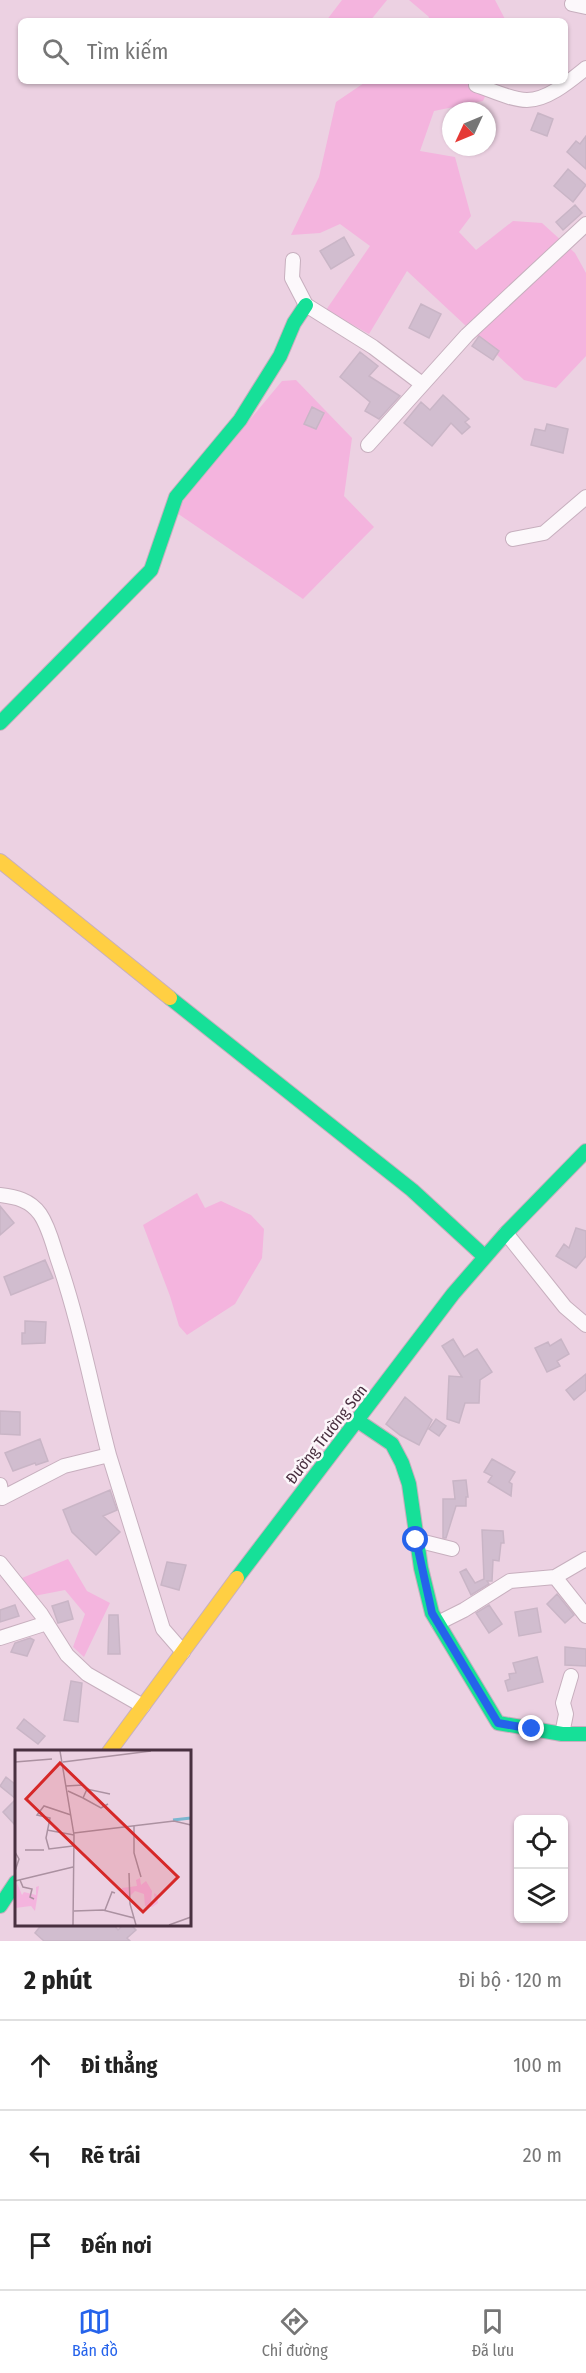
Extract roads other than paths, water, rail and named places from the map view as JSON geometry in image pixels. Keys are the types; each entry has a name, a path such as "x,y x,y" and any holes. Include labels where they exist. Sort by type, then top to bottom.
{"main road":[{"path":"0,723 151,570 176,497 240,420 280,356 294,323 306,305"},
{"path":"0,861 412,1190 485,1257"},
{"name":"Đường Trường Sơn","path":"110,1750 268,1535 358,1421 453,1294 506,1233 586,1151"},
{"path":"358,1421 392,1444 402,1463 409,1484 416,1540 432,1613 498,1723 562,1734 586,1734"},
{"path":"0,1906 15,1884"}],"street":[{"path":"572,4 586,7"},
{"path":"568,80 586,68"},
{"path":"476,85 519,99 532,100 563,84"},
{"path":"368,445 468,335 586,224"},
{"path":"293,260 292,278 306,305 373,347 422,384"},
{"path":"513,539 544,532 586,497"},
{"path":"0,1195 13,1196 30,1204 39,1212 49,1234 66,1284 109,1455 163,1629 183,1652"},
{"path":"506,1233 566,1307 586,1325"},
{"path":"0,1494 64,1466 109,1455"},
{"path":"416,1540 452,1549"},
{"path":"438,1623 464,1610 510,1581 555,1577 586,1559"},
{"path":"0,1563 46,1623 67,1655 87,1674 142,1706"},
{"path":"555,1577 586,1616"},
{"path":"0,1638 46,1623"},
{"path":"562,1734 566,1714 562,1703 571,1676"}]}
